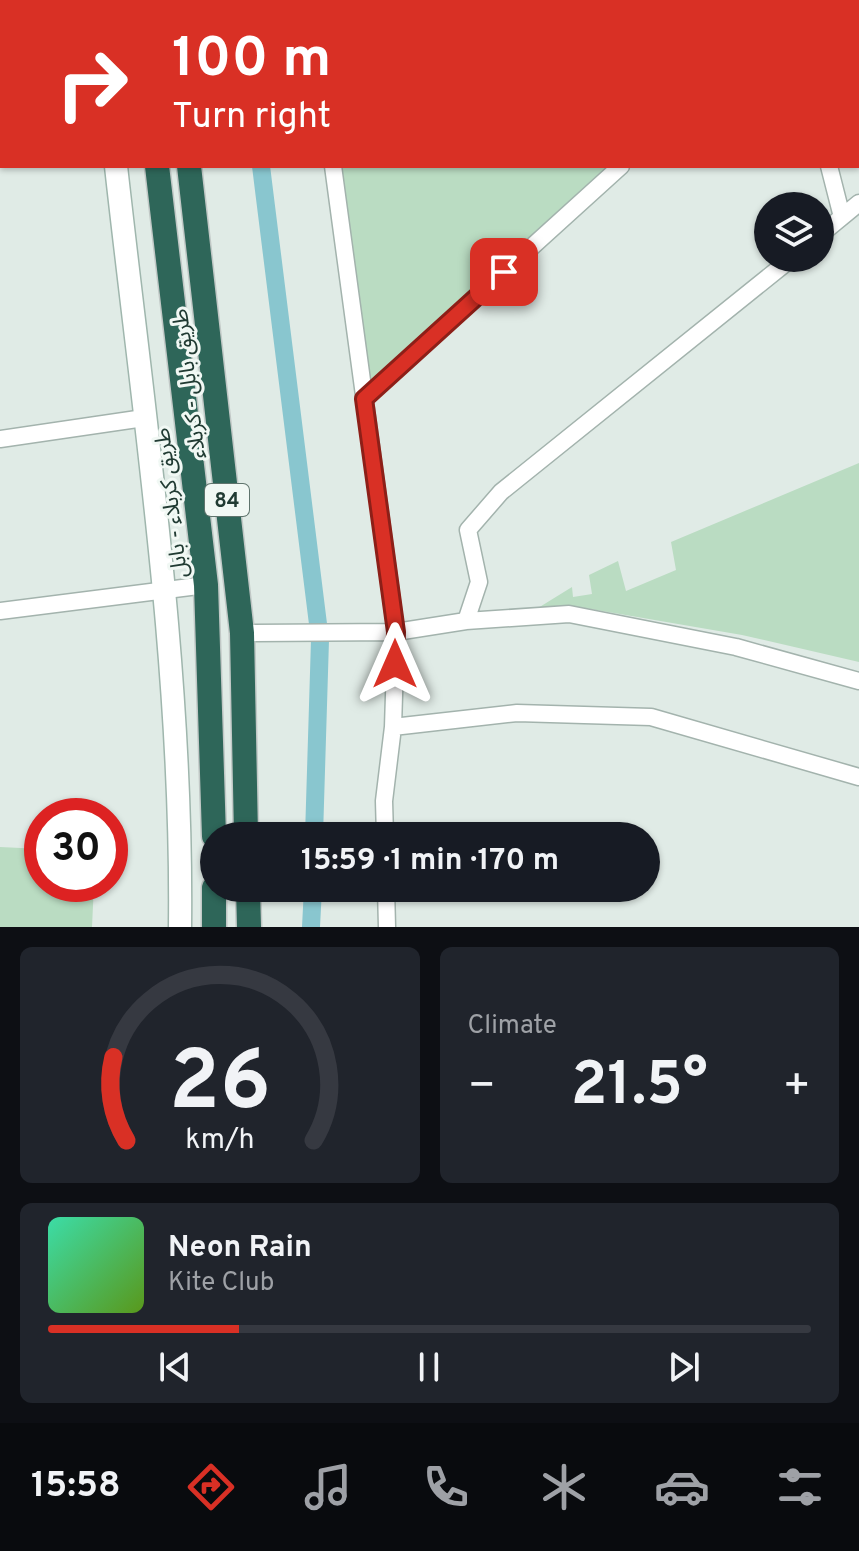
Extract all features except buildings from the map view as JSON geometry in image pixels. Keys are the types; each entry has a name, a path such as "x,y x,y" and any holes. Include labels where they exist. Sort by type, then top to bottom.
{"highway":[{"name":"طريق كربلاء - بابل","path":"157,168 206,585 214,822"},
{"name":"طريق بابل - كربلاء","path":"189,168 242,633 246,822"},
{"path":"214,902 214,927"},
{"path":"248,902 249,927"}],"street":[{"path":"116,168 164,590 179,800 180,927"},
{"path":"333,168 396,632 393,727 384,801 385,822"},
{"path":"364,399 619,168"},
{"path":"830,168 842,217"},
{"path":"834,224 859,203"},
{"path":"466,621 479,582 468,530 501,492 775,272"},
{"path":"0,439 144,418"},
{"path":"0,611 206,585"},
{"path":"242,633 396,632 466,621 569,614 736,647 859,681"},
{"path":"393,727 517,713 651,717 859,777"},
{"path":"386,902 387,927"}],"green space":[{"path":"336,168 615,168 368,390"},
{"path":"859,463 859,662 742,635 579,607 538,608 572,587 573,597 592,594 589,575 618,561 626,591 676,570 671,542"},
{"path":"0,847 24,848 24,902 93,902 92,927 0,927"}],"waterway":[{"path":"261,168 320,640 314,822"},
{"path":"311,927 312,902"}],"route":[{"path":"395,664 396,632 364,399 504,272"}]}
